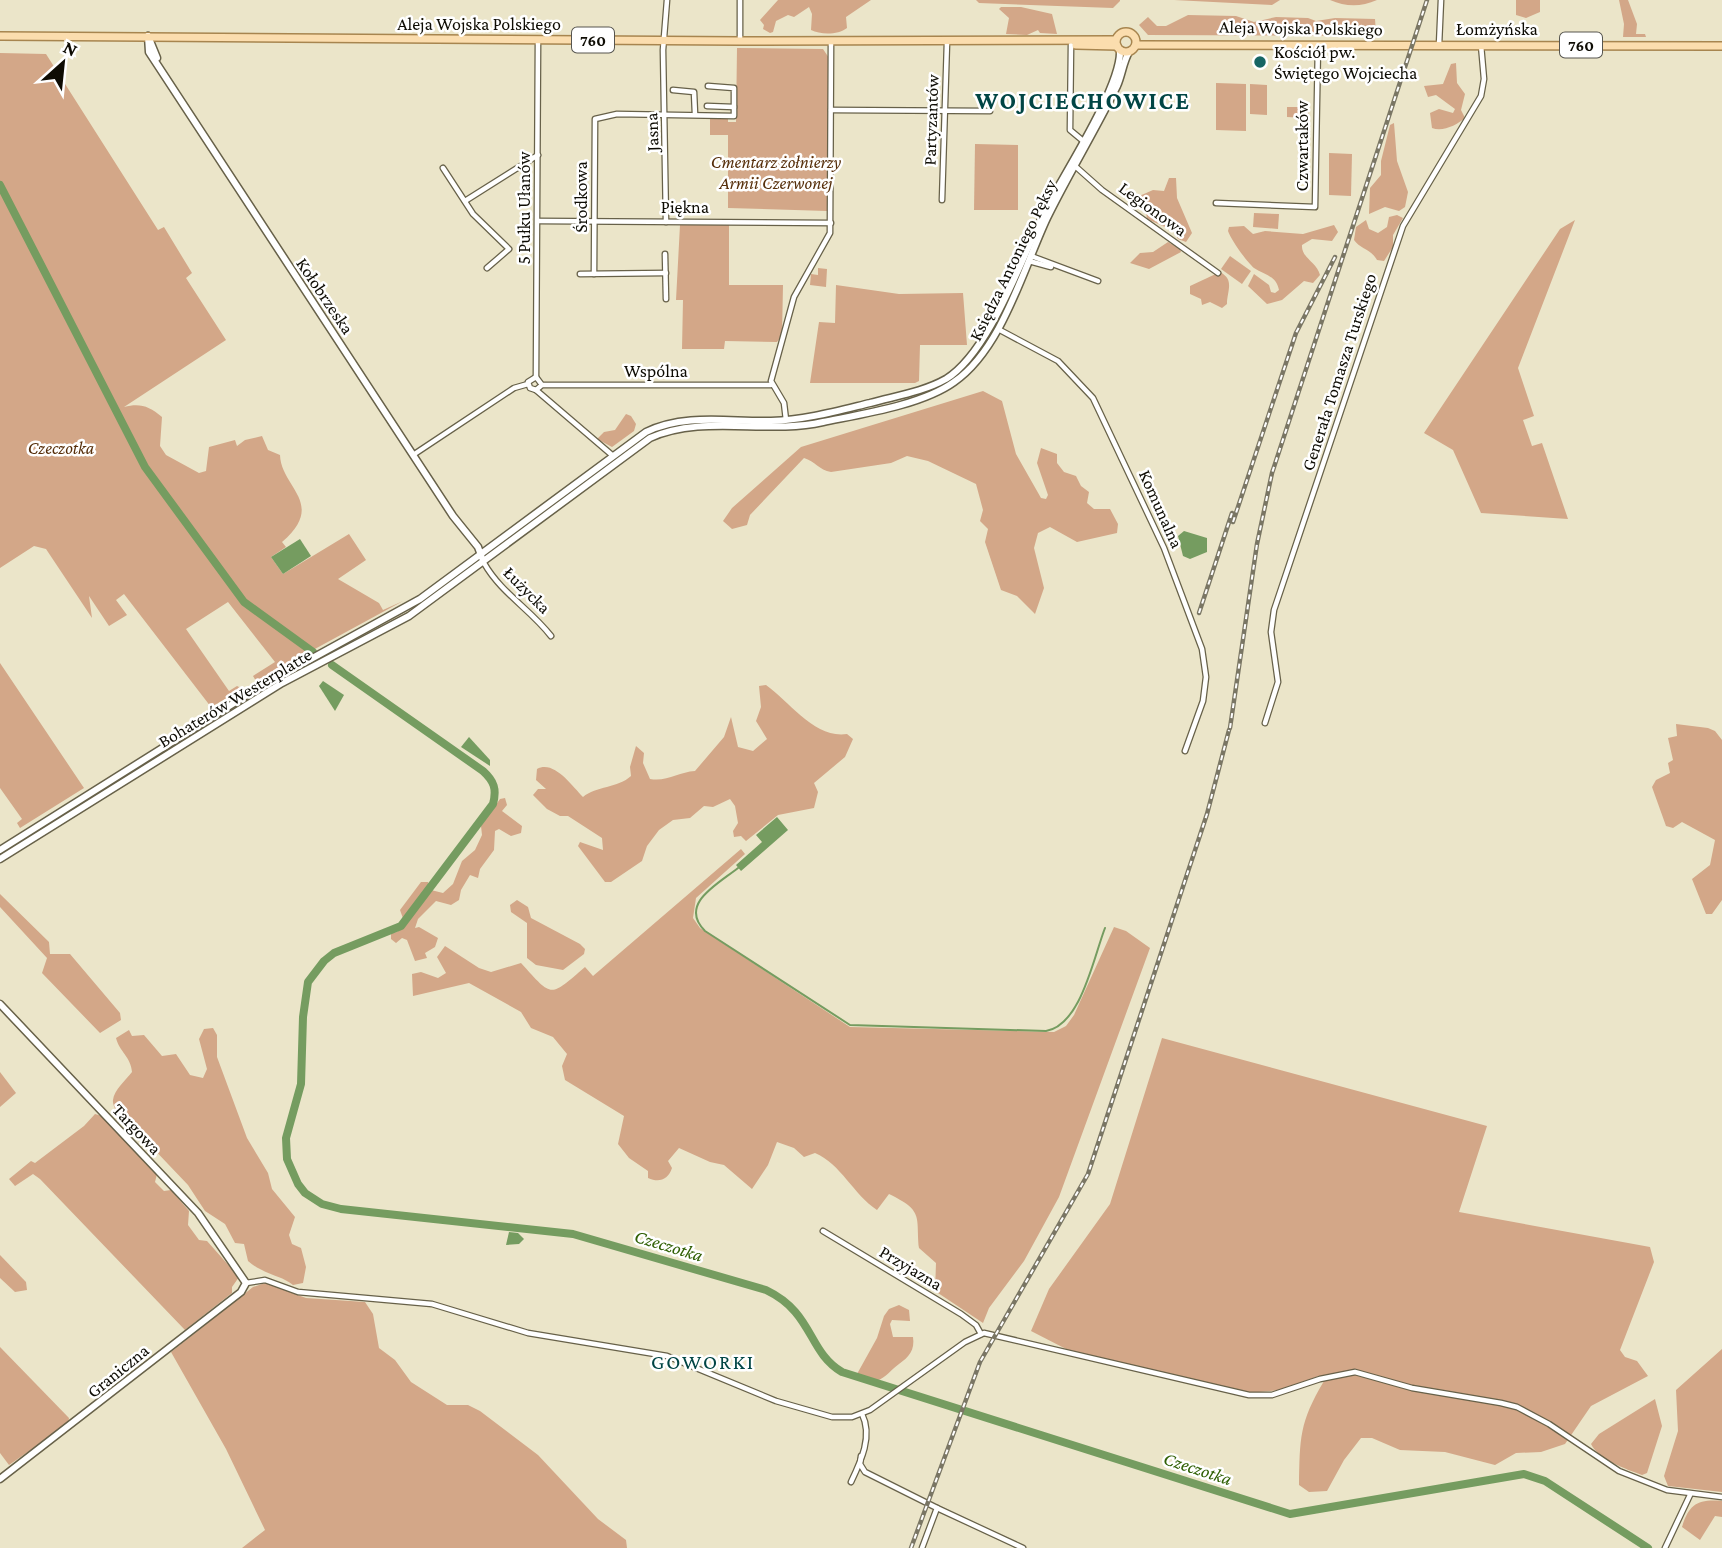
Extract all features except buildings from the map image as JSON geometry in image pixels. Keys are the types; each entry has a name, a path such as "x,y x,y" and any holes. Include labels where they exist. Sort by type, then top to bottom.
{"main road":[{"name":"760","path":"1129,52 1118,45 1125,32 1133,34 1136,42"},
{"name":"Aleja Wojska Polskiego","path":"0,36 1034,42 1118,45"},
{"name":"Kołobrzeska","path":"148,36 158,64 413,455 471,541 478,547 483,559"},
{"name":"Aleja Wojska Polskiego","path":"1034,42 1118,45"},
{"name":"Aleja Wojska Polskiego","path":"1136,42 1439,45"},
{"path":"1129,52 1136,42"},
{"name":"Księdza Antoniego Pęksy","path":"483,559 637,446 655,436 684,428 807,425 921,397 942,390 967,372 984,352 997,328 1082,140 1114,78 1118,45"},
{"name":"Łomżyńska","path":"1439,45 1722,46"},
{"name":"Księdza Antoniego Pęksy","path":"483,559 612,455 646,432 678,421 786,420 823,414 916,391 950,375 981,344 1120,80 1129,52"},
{"name":"Bohaterów Westerplatte","path":"0,859 326,652 403,611 483,559"},
{"name":"Bohaterów Westerplatte","path":"0,850 258,688 317,660 332,657 409,616 483,559"},
{"name":"Targowa","path":"0,1004 188,1203 246,1281"},
{"name":"Graniczna","path":"0,1479 241,1292 246,1281"}],"street":[{"name":"Jasna","path":"666,222 664,41 667,0"},
{"path":"740,0 740,41"},
{"path":"1439,45 1441,0"},
{"name":"5 Pułku Ułanów","path":"536,377 538,39"},
{"path":"786,420 784,403 771,385 794,297 830,233 831,41"},
{"name":"Partyzantów","path":"942,200 947,42"},
{"name":"Czwartaków","path":"1216,203 1315,207 1318,44"},
{"path":"1071,45 1070,130 1082,140"},
{"name":"Generała Tomasza Turskiego","path":"1265,723 1278,682 1271,632 1274,610 1403,226 1482,96 1485,79 1481,45"},
{"path":"665,114 734,116 734,87 708,86"},
{"path":"673,90 694,92 695,114"},
{"path":"707,106 734,107"},
{"path":"831,110 990,111"},
{"name":"Środkowa","path":"594,274 595,119 617,114 665,114"},
{"path":"465,201 538,155"},
{"name":"Legionowa","path":"1075,166 1102,190 1218,273"},
{"path":"443,168 478,220 509,250 487,268"},
{"name":"Piękna","path":"538,221 831,223"},
{"path":"666,254 666,299"},
{"path":"1028,257 1098,281"},
{"path":"580,274 666,273"},
{"name":"Komunalna","path":"997,328 1058,361 1093,398 1164,548 1202,649 1206,677 1203,701 1185,751"},
{"path":"528,384 530,378 536,377 541,385 536,390"},
{"path":"413,455 516,386 528,384 612,455"},
{"name":"Wspólna","path":"541,385 771,385"},
{"name":"Łużycka","path":"483,559 507,595 532,613 551,636"},
{"name":"Przyjazna","path":"823,1231 961,1314 976,1325 981,1334"},
{"path":"246,1281 265,1280 298,1292 432,1304 528,1333 667,1356 776,1401 832,1418 862,1414 981,1334 991,1334 1249,1395 1272,1395 1320,1379 1355,1372 1412,1388 1517,1407 1549,1424 1601,1462 1619,1471 1667,1490 1722,1497"},
{"path":"862,1414 867,1428 860,1464 865,1472 1023,1548"},
{"path":"851,1482 861,1456"},
{"path":"1665,1548 1690,1495"},
{"path":"922,1548 937,1508"}],"green space":[{"path":"778,0 871,0 846,17 847,28 839,32 811,30 812,14 809,7 794,17 788,15 776,21 773,32 770,33 763,29 764,25 760,20"},
{"path":"976,0 1120,1 1113,8 979,3"},
{"path":"1174,0 1280,0 1272,5"},
{"path":"1330,0 1377,0 1354,5"},
{"path":"1516,0 1540,0 1540,12 1526,18 1516,15"},
{"path":"1619,0 1628,0 1637,24 1636,34 1645,34 1646,37 1623,37 1624,24"},
{"path":"1021,7 1052,14 1057,34 1040,33 1038,30 1027,35 1006,34 1009,18 999,9"},
{"path":"1188,15 1236,16 1254,22 1276,17 1308,18 1316,21 1335,18 1375,19 1376,34 1148,35 1139,25 1148,17 1157,26 1166,26"},
{"name":"Cmentarz żołnierzy Armii Czerwonej","path":"737,48 823,49 829,58 827,211 728,208 728,135 710,135 710,117 728,117 728,122 736,122"},
{"path":"0,53 46,54 158,230 164,227 192,273 186,278 226,340 124,407 144,406 162,417 160,446 166,455 199,473 206,471 209,447 235,440 237,446 245,440 262,436 268,450 280,455 282,467 301,506 301,517 282,542 286,547 271,557 283,574 349,534 366,560 338,579 379,603 383,610 403,601 256,681 253,676 275,662 228,602 186,629 229,691 237,686 243,689 211,707 124,594 116,600 127,615 109,626 89,596 92,618 46,549 34,546 0,568"},
{"path":"1456,63 1457,83 1465,94 1461,110 1465,118 1450,127 1432,128 1430,113 1439,109 1453,113 1455,109 1436,95 1428,97 1424,86 1443,84 1451,64"},
{"path":"1216,83 1246,84 1246,131 1216,130"},
{"path":"1250,84 1267,85 1267,115 1250,114"},
{"path":"1287,107 1309,107 1308,118 1287,117"},
{"path":"1394,123 1397,161 1408,192 1405,207 1399,211 1385,207 1369,214 1370,188 1381,175 1381,161 1390,125"},
{"path":"975,144 1018,145 1018,210 974,210"},
{"path":"1329,153 1352,154 1351,196 1329,195"},
{"path":"1169,178 1176,178 1177,198 1192,233 1186,242 1178,239 1174,231 1147,219 1145,205 1137,197 1153,190 1164,191"},
{"path":"1254,213 1279,214 1278,229 1253,227"},
{"path":"1397,215 1403,218 1393,235 1393,247 1384,261 1377,260 1354,240 1356,227 1366,220 1369,229 1378,233 1387,227 1389,217"},
{"path":"1575,220 1518,368 1534,416 1523,420 1532,446 1542,443 1568,519 1481,513 1453,450 1424,433 1560,229"},
{"path":"680,225 729,225 729,285 783,285 782,335 777,342 725,341 724,349 682,349 683,300 676,300"},
{"path":"1334,225 1338,232 1332,241 1312,239 1302,245 1304,253 1320,275 1313,283 1304,281 1282,300 1267,304 1248,286 1254,274 1269,285 1271,292 1279,290 1277,285 1272,278 1251,265 1228,231 1229,227 1244,226 1253,234 1265,231 1303,234"},
{"path":"1168,242 1181,252 1149,269 1130,263 1140,253 1153,252"},
{"path":"1230,256 1251,271 1242,284 1221,269"},
{"path":"818,268 827,269 826,287 810,285 811,274 818,275"},
{"path":"1220,272 1229,282 1227,304 1222,308 1210,302 1202,305 1201,299 1190,294 1190,286"},
{"path":"836,285 899,294 963,293 967,345 920,345 919,381 915,383 810,383 819,322 835,323"},
{"path":"983,391 1002,401 1016,454 1041,498 1046,499 1048,495 1037,463 1041,448 1057,454 1057,463 1064,472 1076,476 1081,486 1089,492 1087,503 1094,509 1110,509 1118,524 1117,533 1077,542 1050,527 1038,533 1034,548 1044,588 1035,614 1017,596 1001,590 985,542 988,529 980,521 983,510 976,484 928,461 907,456 891,463 831,472 804,458 750,515 747,525 732,529 723,521 732,508 801,447"},
{"path":"626,414 631,416 636,424 634,431 612,447 597,439 604,432 615,430"},
{"path":"0,663 84,788 20,828 17,823 22,819 0,788"},
{"path":"766,685 814,725 835,734 847,734 853,739 845,757 814,783 818,792 814,808 778,815 746,841 741,836 734,837 733,831 738,823 735,806 730,799 713,807 704,806 690,818 673,820 659,830 647,846 642,861 611,882 605,882 578,846 580,842 603,850 602,838 568,816 560,816 547,809 533,795 538,789 546,789 536,780 537,769 543,767 562,775 583,797 620,783 631,776 630,767 636,746 644,753 643,763 650,779 662,779 695,771 724,737 731,717 738,747 753,751 767,739 756,721 761,707 759,686"},
{"path":"1676,724 1708,728 1715,731 1722,740 1722,900 1712,914 1706,914 1692,879 1710,865 1715,840 1682,822 1673,828 1666,826 1652,787 1656,780 1670,773 1668,763 1673,760 1668,738 1677,736"},
{"path":"505,798 507,805 502,811 522,826 521,833 511,836 499,829 495,831 494,850 480,869 478,878 470,875 461,890 459,900 451,905 436,901 418,919 415,928 419,927 438,938 435,947 425,953 427,958 415,961 407,940 402,938 396,943 391,939 391,933 397,932 405,924 400,910 421,882 428,882 431,890 443,893 453,884 462,861 475,850 482,835 481,826 500,799"},
{"path":"741,849 745,854 696,898 693,918 700,928 850,1027 1054,1032 1066,1026 1074,1015 1114,927 1126,931 1150,948 1059,1197 1024,1261 989,1308 983,1323 935,1291 936,1263 919,1248 916,1215 900,1200 889,1194 877,1210 824,1158 815,1153 804,1157 794,1148 777,1142 768,1165 752,1189 724,1165 710,1162 679,1148 668,1161 672,1168 666,1178 648,1178 648,1171 629,1158 618,1144 624,1116 565,1080 562,1066 567,1054 553,1037 531,1028 521,1012 469,983 413,996 412,974 421,972 438,978 446,973 437,957 445,946 479,968 491,972 521,963 539,983 552,990 585,967 593,976"},
{"path":"0,894 49,942 50,954 70,954 120,1013 121,1020 100,1033 42,973 47,958 0,907"},
{"path":"517,900 528,907 531,918 580,944 585,949 584,954 563,970 536,965 527,958 527,923 511,912 510,905"},
{"path":"213,1028 217,1035 217,1057 247,1138 268,1173 272,1189 295,1217 289,1235 292,1244 301,1248 306,1267 303,1283 293,1285 248,1261 244,1244 235,1243 225,1224 205,1211 188,1185 116,1111 113,1100 132,1072 130,1062 116,1038 129,1030 132,1036 144,1035 162,1056 176,1054 190,1075 203,1078 207,1069 199,1039 204,1029"},
{"path":"1162,1038 1487,1126 1459,1212 1650,1247 1654,1262 1620,1350 1625,1357 1637,1361 1648,1376 1591,1406 1565,1444 1541,1452 1516,1453 1495,1465 1445,1452 1400,1450 1372,1438 1361,1438 1344,1460 1327,1491 1309,1492 1299,1485 1302,1431 1324,1381 1319,1376 1281,1390 1249,1393 1068,1350 1031,1331 1049,1289 1110,1204"},
{"path":"0,1072 16,1093 0,1107"},
{"path":"95,1114 102,1116 157,1174 155,1182 164,1191 171,1190 189,1211 188,1225 199,1240 207,1241 239,1277 232,1287 232,1293 185,1330 40,1179 33,1174 15,1186 9,1179 84,1126"},
{"path":"0,1255 26,1282 27,1290 15,1292 0,1278"},
{"path":"265,1283 306,1298 365,1302 373,1314 379,1348 395,1360 411,1382 447,1405 468,1405 480,1411 538,1455 598,1519 626,1540 627,1548 242,1548 265,1530 226,1449 171,1352 253,1287"},
{"path":"899,1305 909,1310 910,1321 892,1320 890,1324 893,1337 913,1337 910,1353 876,1381 857,1374 877,1338 884,1316 889,1309"},
{"path":"0,1347 69,1418 68,1424 9,1465 0,1453"},
{"path":"1722,1349 1722,1492 1668,1486 1664,1476 1678,1431 1676,1390"},
{"path":"1655,1399 1662,1426 1647,1473 1642,1475 1621,1467 1595,1450 1591,1444 1599,1434"},
{"path":"1722,1501 1722,1517 1715,1516 1700,1540 1682,1527 1691,1508 1701,1502"}],"shaded area":[{"path":"1184,531 1207,538 1207,552 1190,559 1183,556 1178,536"},
{"path":"300,539 311,556 283,574 271,557"},
{"path":"323,681 344,695 335,711 319,686"},
{"path":"469,737 490,760 490,766 461,747"},
{"path":"777,817 788,830 741,871 736,865 762,842 756,835"},
{"path":"509,1232 518,1233 524,1239 519,1244 506,1245"}],"waterway":[{"name":"Czeczotka","path":"0,185 145,467 244,602 313,652"},
{"name":"Czeczotka","path":"332,665 483,771 490,778 495,794 493,804 401,926 334,953 324,961 308,982 303,1017 301,1084 286,1138 287,1159 305,1193 322,1204 341,1209 573,1234 766,1290 782,1299 793,1310 822,1354 842,1372 1290,1514 1524,1474 1545,1481 1648,1548"},
{"path":"738,868 698,903 698,921 705,931 850,1025 1046,1031 1058,1026 1077,1004 1105,928"}],"railway":[{"path":"1230,728 1257,544 1272,473 1427,0"},
{"path":"1233,522 1296,333 1335,257"},
{"path":"1199,613 1232,513"},
{"path":"911,1548 980,1362 1088,1174 1207,814 1229,730"}],"place":[{"name":"Kościół pw. Świętego Wojciecha","path":"1260,62"}],"district":[{"name":"WOJCIECHOWICE","path":"1083,101"},
{"name":"GOWORKI","path":"703,1362"}]}
